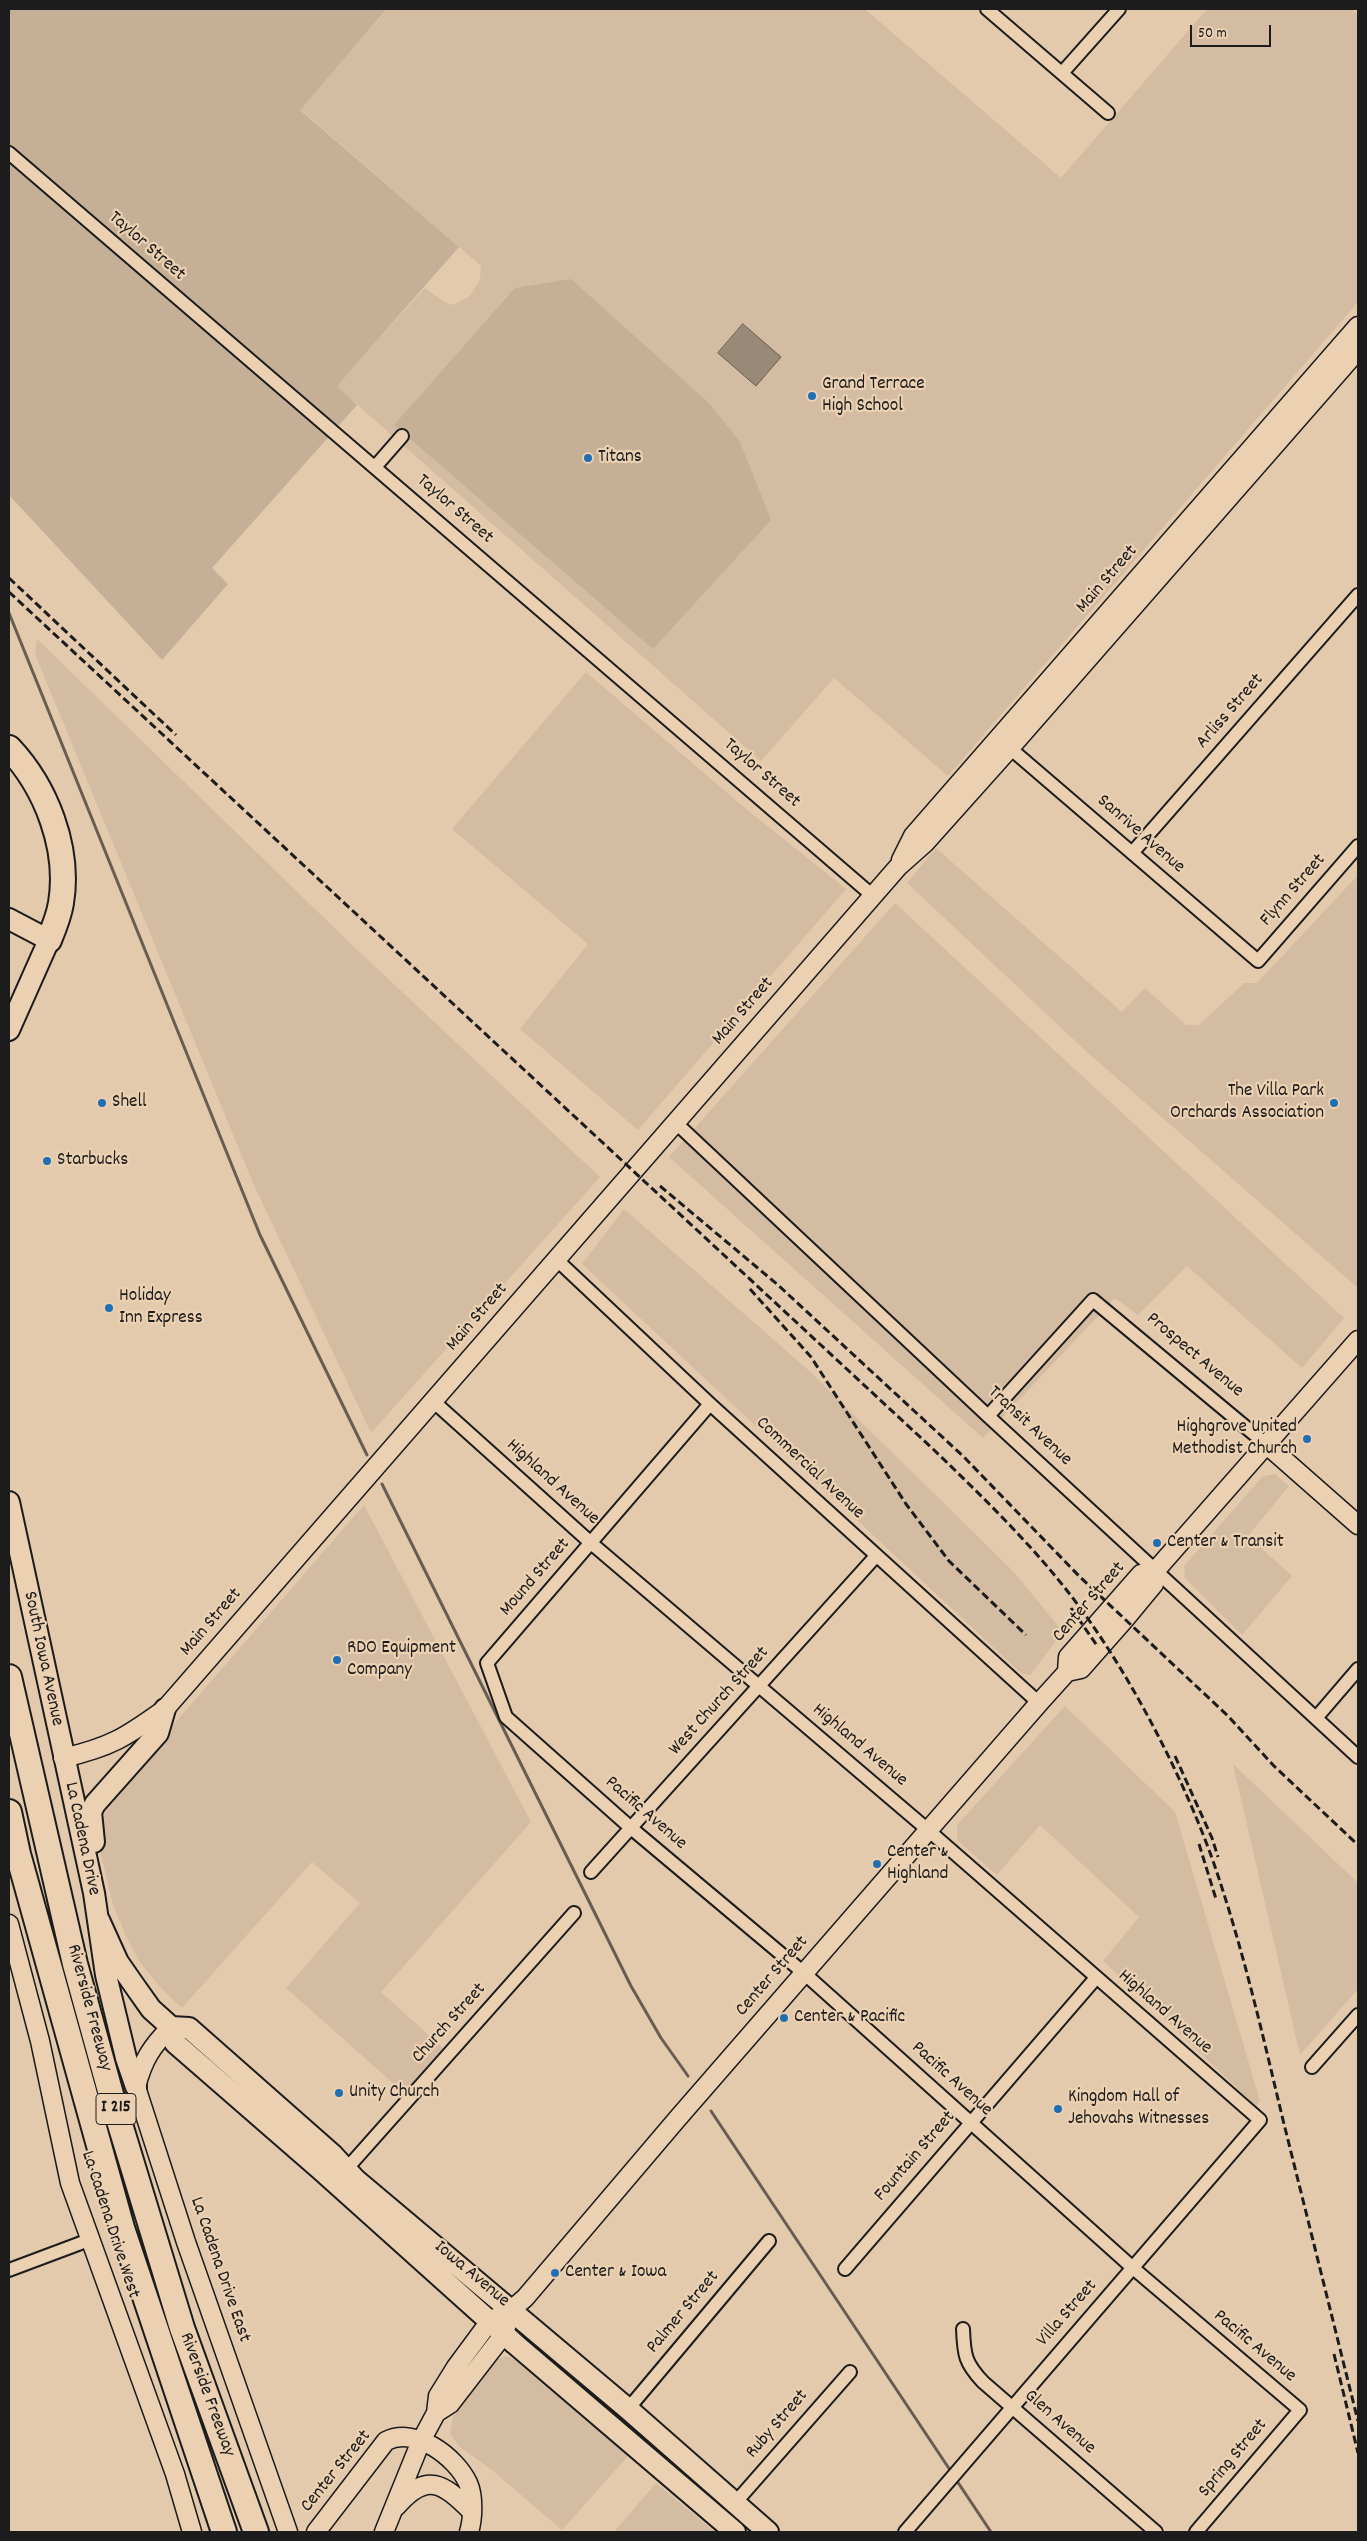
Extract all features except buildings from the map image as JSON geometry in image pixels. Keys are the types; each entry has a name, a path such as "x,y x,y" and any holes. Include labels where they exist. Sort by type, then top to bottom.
{"highway":[{"path":"9,748 33,779 48,808 56,834 63,878 59,915 49,940"},
{"path":"9,770 31,801 44,838 49,869 46,912 49,940"},
{"name":"Riverside Freeway","path":"9,1677 72,1954 112,2098 182,2328 256,2532"},
{"name":"Riverside Freeway","path":"9,1812 13,1845 122,2228 224,2532"}],"main road":[{"name":"Main Street","path":"63,1758 96,1750 118,1742 165,1709 898,867 925,843 1004,743 1358,326"},
{"name":"Main Street","path":"1004,743 1358,350"},
{"path":"9,919 49,940 9,1029"},
{"name":"Center Street","path":"384,2532 421,2441 436,2413 450,2404 497,2328 511,2310 525,2298 928,1830 1067,1672 1068,1657 1141,1574 1156,1570 1358,1340"},
{"name":"Prospect Avenue","path":"1266,1444 1358,1525"},
{"name":"South Iowa Avenue","path":"9,1502 63,1758"},
{"path":"94,1893 99,1867 90,1825 91,1812 95,1804 158,1733 165,1709"},
{"name":"La Cadena Drive","path":"63,1758 99,1920"},
{"path":"99,1920 106,1975 126,2058 136,2087"},
{"name":"Iowa Avenue","path":"99,1920 118,1962 151,2008 172,2027 175,2043 511,2310 628,2409 768,2532"},
{"name":"La Cadena Drive West","path":"9,1924 40,2041 70,2184 88,2240 170,2461 192,2532"},
{"path":"136,2087 143,2063 156,2042 172,2027"},
{"name":"La Cadena Drive East","path":"136,2087 186,2242 288,2532"},
{"name":"Iowa Avenue","path":"340,2176 497,2328 735,2532"},
{"name":"Center Street","path":"316,2532 386,2441 399,2437 421,2441"},
{"path":"421,2441 443,2454 458,2468 469,2484 472,2512 469,2532"},
{"path":"391,2512 416,2488 436,2484 452,2492 472,2512"}],"street":[{"path":"987,9 1108,113"},
{"path":"1062,73 1118,9"},
{"name":"Taylor Street","path":"9,153 332,433 376,467 873,896"},
{"path":"376,467 402,436"},
{"name":"Arliss Street","path":"1132,853 1358,595"},
{"name":"Sanrive Avenue","path":"1004,743 1258,961"},
{"name":"Flynn Street","path":"1258,961 1358,846"},
{"name":"Transit Avenue","path":"676,1123 988,1416 1358,1757"},
{"name":"Commercial Avenue","path":"557,1260 710,1404 1039,1703"},
{"name":"Prospect Avenue","path":"988,1416 1093,1300 1266,1444"},
{"name":"Highland Avenue","path":"433,1401 591,1543 928,1830 1095,1979 1260,2120"},
{"name":"Mound Street","path":"487,1663 710,1404"},
{"name":"West Church Street","path":"591,1872 876,1556"},
{"name":"Pacific Avenue","path":"487,1663 506,1717 631,1828 805,1974 1133,2268 1300,2410"},
{"path":"1316,1718 1358,1669"},
{"name":"Church Street","path":"340,2176 574,1913"},
{"name":"Fountain Street","path":"845,2269 1095,1979"},
{"path":"1312,2067 1358,2015"},
{"name":"Villa Street","path":"905,2532 1260,2120"},
{"path":"9,2270 88,2240"},
{"name":"Palmer Street","path":"628,2409 769,2241"},
{"name":"Glen Avenue","path":"963,2329 964,2357 971,2370 1156,2532"},
{"name":"Ruby Street","path":"735,2503 850,2372"},
{"name":"Spring Street","path":"1196,2532 1300,2410"}],"shaded area":[{"path":"9,9 387,9 300,110 459,247 337,386 357,405 212,568 228,584 162,660 9,495"},
{"name":"Grand Terrace High School","path":"388,9 865,9 1061,178 1207,9 1352,9 1358,14 1358,302 948,776 834,678 761,761 336,386 425,288 444,302 453,305 470,296 480,279 481,266 300,109"},
{"path":"571,279 710,404 740,442 771,520 653,649 394,425 515,288"},
{"path":"743,324 781,357 756,386 718,353"},
{"path":"37,639 352,945 600,1177 371,1433 253,1183 35,654"},
{"path":"586,672 745,808 846,889 638,1130 520,1029 588,944 452,829"},
{"path":"936,848 1122,1012 1145,988 1186,1025 1199,1025 1244,983 1257,983 1358,875 1358,1288 1088,1053 907,883"},
{"path":"895,903 1344,1318 1302,1368 1187,1266 1138,1315 1115,1298 983,1438 669,1157"},
{"path":"624,1209 805,1367 1014,1572 1063,1632 1030,1675 1021,1673 582,1264"},
{"path":"1275,1474 1289,1486 1248,1536 1292,1576 1242,1635 1185,1578 1184,1566 1263,1476"},
{"name":"RDO Equipment Company","path":"364,1505 531,1822 381,1992 443,2048 404,2093 286,1988 360,1903 312,1862 182,2008 160,1987 139,1961 126,1936 113,1905 93,1821 95,1815"},
{"path":"1065,1706 1175,1812 1260,2101 1256,2106 1103,1961 1139,1917 1040,1825 997,1875 957,1840 957,1825"},
{"path":"1233,1764 1358,1883 1358,1989 1300,2055"},
{"path":"506,2356 516,2360 628,2456 562,2530 492,2470 460,2447 450,2434 453,2417 494,2361"},
{"path":"656,2483 715,2532 614,2532"}],"waterway":[{"path":"9,613 260,1235 367,1455"},
{"path":"382,1484 631,1986 661,2038 688,2076"},
{"path":"711,2111 952,2473"},
{"path":"955,2478 991,2532"}],"railway":[{"path":"9,578 176,735"},
{"path":"9,592 933,1449 1018,1534 1076,1602 1110,1652 1160,1739 1188,1799 1212,1858 1251,1988 1358,2421"},
{"path":"660,1186 778,1285 964,1457 1080,1577 1228,1716 1274,1766 1358,1845"},
{"path":"750,1289 811,1357 906,1504 949,1561 1026,1635"},
{"path":"1071,1608 1098,1647"},
{"path":"1175,1756 1212,1838 1218,1857"},
{"path":"1199,1844 1216,1899"},
{"path":"1334,2354 1358,2453"}],"place":[{"name":"Grand Terrace High School","path":"812,396"},
{"name":"Titans","path":"588,458"},
{"name":"Shell","path":"102,1103"},
{"name":"The Villa Park Orchards Association","path":"1334,1103"},
{"name":"Starbucks","path":"47,1161"},
{"name":"Holiday Inn Express","path":"109,1308"},
{"name":"Highgrove United Methodist Church","path":"1307,1439"},
{"name":"Center & Transit","path":"1157,1543"},
{"name":"RDO Equipment Company","path":"337,1660"},
{"name":"Center & Highland","path":"877,1864"},
{"name":"Center & Pacific","path":"784,2018"},
{"name":"Unity Church","path":"339,2093"},
{"name":"Kingdom Hall of Jehovahs Witnesses","path":"1058,2109"},
{"name":"Center & Iowa","path":"555,2273"}]}
